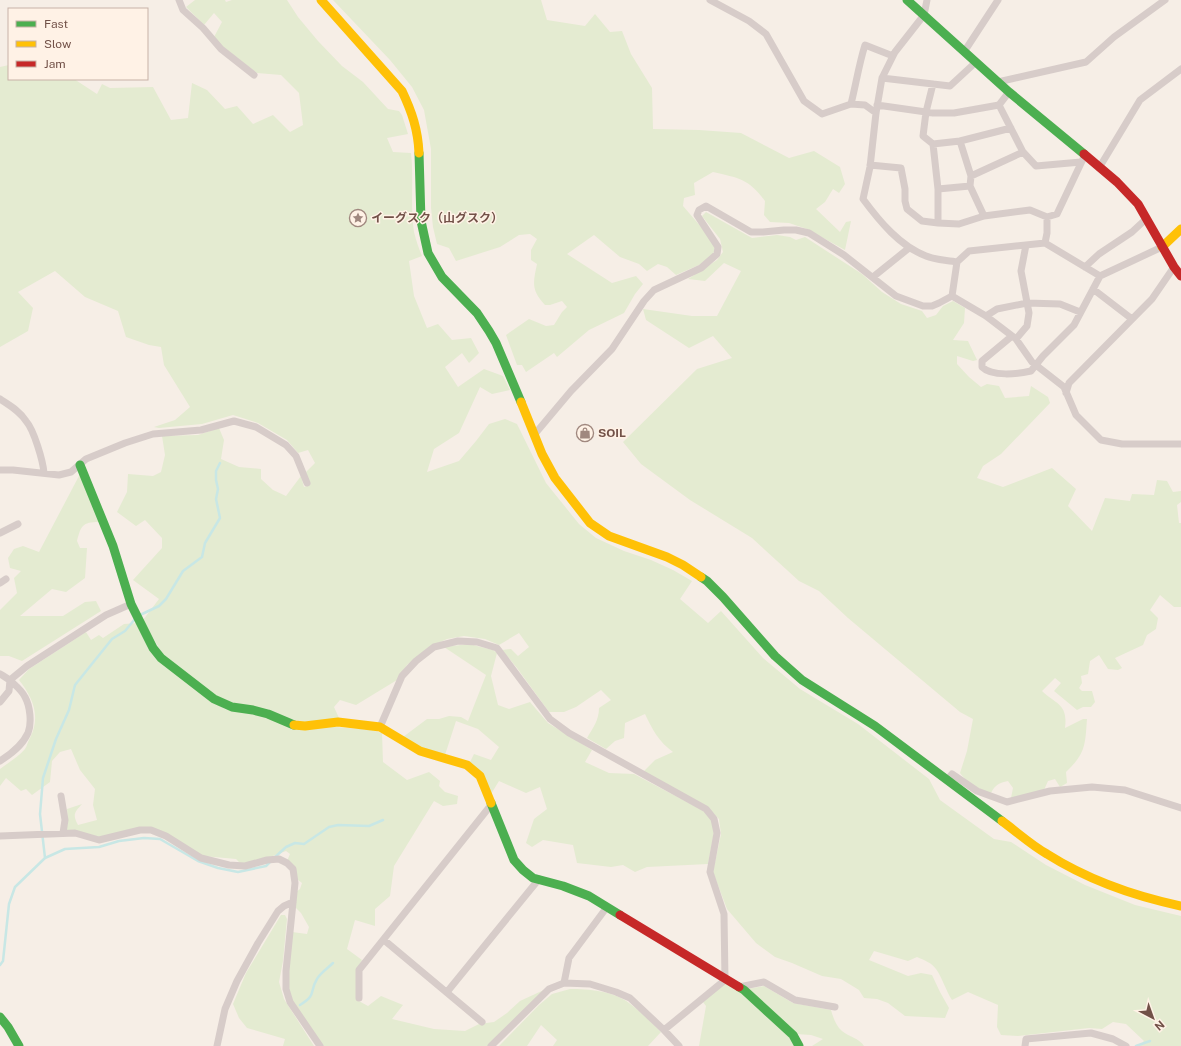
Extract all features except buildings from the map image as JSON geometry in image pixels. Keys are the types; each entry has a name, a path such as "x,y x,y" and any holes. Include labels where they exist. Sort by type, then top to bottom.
{"street":[{"path":"179,0 183,10 203,28 220,49 254,74"},
{"path":"321,0 402,91 410,107 418,135 422,226 428,253 442,277 477,313 489,331 496,343 542,454 555,478 590,523 609,536 667,556 707,581 787,668 802,680 875,726 1046,854 1074,870 1123,891 1145,898 1181,906"},
{"path":"710,0 749,21 766,34 804,101 822,114 851,104 865,105 876,112"},
{"path":"907,0 1083,159 1099,168 1130,195 1138,204 1162,247 1181,276"},
{"path":"927,0 924,15 893,56 882,78 876,112 870,165 863,199 876,217 909,248 928,257 957,262"},
{"path":"964,52 998,0"},
{"path":"998,82 1086,62 1114,37 1165,0"},
{"path":"851,104 865,45 893,56"},
{"path":"882,78 950,86 976,62"},
{"path":"1099,168 1140,100 1181,69"},
{"path":"933,84 926,112 923,136 933,144 960,141 1011,128"},
{"path":"877,105 926,112 954,113 999,104 1009,92"},
{"path":"999,104 1023,152 1036,166 1083,159"},
{"path":"960,141 971,176 970,186 984,216"},
{"path":"933,144 938,189 938,224"},
{"path":"971,176 1023,152"},
{"path":"870,165 901,168 907,209 922,221 938,224 959,224 984,216 1030,210 1047,217 1057,214 1083,159"},
{"path":"938,189 970,186"},
{"path":"534,435 571,391 612,349 644,301 654,290 701,268 717,254 718,247 697,215 699,210 706,206 752,232 796,230 809,233 844,255 896,296 923,306 932,306 952,296"},
{"path":"1045,244 1047,217"},
{"path":"1085,267 1099,254 1132,232 1146,219"},
{"path":"1026,245 1021,271 1029,313 1027,326 1014,338 982,362 982,367 986,371 996,373 1022,373 1031,371 1047,352 1074,325 1100,276 1162,247 1181,229"},
{"path":"952,296 957,262 969,251 1045,244 1100,276"},
{"path":"873,277 909,248"},
{"path":"1066,392 1069,383 1152,298 1174,267"},
{"path":"1093,289 1132,319"},
{"path":"952,296 986,316 1014,338 1032,362 1064,386 1076,415 1094,435 1101,440 1122,444 1181,444"},
{"path":"986,316 997,309 1027,304 1060,304 1080,312"},
{"path":"0,399 12,407 27,421 43,462 44,473"},
{"path":"0,470 59,475 71,472 86,459 125,443 153,434 201,430 234,421 256,428 286,445 296,456 307,483"},
{"path":"80,465 113,546 133,608 153,648 161,658 214,699 232,707 268,714 294,725 305,726 338,722 380,727 420,751 467,765 480,776 514,860 523,870 534,878 563,886 589,896 744,990 793,1035 799,1046"},
{"path":"0,533 18,524"},
{"path":"0,702 9,691 10,680 27,666 106,615 133,608"},
{"path":"380,727 402,676 416,661 434,647 458,641 477,642 497,648 550,719 569,733 706,809 714,819 717,833 710,872 724,914 726,980"},
{"path":"0,674 10,680 25,696 30,715 28,733 17,749 0,761"},
{"path":"947,780 952,774 977,791 1008,802 1050,791 1092,787 1125,790 1181,808"},
{"path":"61,796 65,820 63,833"},
{"path":"359,998 359,970 492,804"},
{"path":"0,836 75,833 99,840 140,830 151,830 166,836 202,858 229,865 245,866 267,860 279,859 287,863 293,869 295,883 286,971 286,989 290,1002 320,1046"},
{"path":"447,992 539,879"},
{"path":"218,1046 226,1008 258,942 278,911 284,906 293,902"},
{"path":"564,983 569,958 607,907"},
{"path":"384,940 482,1022"},
{"path":"664,1030 726,980"},
{"path":"739,988 764,982 795,1000 835,1007"},
{"path":"491,1046 549,989 564,983 590,984 630,998 679,1046"},
{"path":"0,1017 8,1027 19,1046"},
{"path":"1025,1046 1026,1039 1091,1034 1113,1039 1126,1046"}],"green space":[{"path":"195,0 225,0 226,2 232,0 287,0 298,17 318,41 342,66 363,82 388,109 399,111 402,115 408,134 387,138 393,152 411,153 414,232 422,256 409,261 414,296 427,328 438,324 452,340 471,338 479,353 469,363 462,353 445,367 458,387 484,369 503,376 510,390 492,394 480,387 459,433 434,449 427,472 459,461 489,424 505,419 517,424 546,483 579,524 596,538 624,551 651,560 692,581 680,599 708,623 721,611 763,658 800,689 858,724 929,779 940,800 994,839 1011,842 1046,865 1085,885 1135,905 1181,916 1181,1046 1139,1046 1144,1041 1126,1024 1113,1022 1102,1029 1089,1028 1018,1036 1001,1035 997,1027 998,1005 968,992 952,1000 934,967 928,962 917,957 908,961 874,951 869,960 908,976 921,973 932,975 949,1008 945,1018 905,1016 888,1003 877,999 864,998 859,990 841,979 822,976 775,957 756,943 727,909 713,872 721,834 719,819 705,805 643,772 655,760 673,752 656,735 645,714 625,723 624,738 615,741 606,749 587,738 597,720 599,708 611,700 601,690 576,707 564,712 549,712 502,650 511,649 518,656 529,647 519,633 499,645 485,639 464,636 447,639 429,647 407,665 397,680 356,705 340,700 334,707 339,718 306,723 232,703 215,695 163,655 143,620 159,599 133,580 162,548 162,538 145,520 136,526 117,512 127,492 128,474 153,476 161,472 165,455 162,436 198,435 219,428 224,440 221,459 239,467 261,469 261,479 273,490 286,496 301,476 304,487 309,485 306,472 315,463 308,450 298,453 287,440 258,423 233,415 202,424 159,428 154,427 175,420 190,407 164,365 161,347 149,345 126,337 118,311 85,297 55,271 18,292 33,308 28,331 0,347 0,67 8,65 8,80 76,80 97,94 102,84 110,88 153,87 171,120 188,118 192,83 207,90 225,109 237,106 253,124 273,115 290,132 303,125 299,93 281,75 257,73 223,47 214,37 222,22 214,13 204,25 186,7"},
{"path":"333,0 541,0 547,20 585,26 595,14 610,32 622,31 631,54 652,88 653,129 741,133 789,158 814,151 840,167 845,184 839,193 833,189 825,202 816,209 840,232 846,222 851,221 845,250 807,229 789,223 770,222 764,215 765,201 754,188 743,180 713,172 694,183 695,195 684,198 683,206 702,228 715,247 713,255 699,265 676,275 667,267 658,264 647,271 639,264 620,257 594,235 567,254 612,283 636,276 643,284 635,294 624,313 589,330 557,357 554,353 526,372 522,365 517,365 506,335 529,319 546,326 554,325 567,307 562,301 545,305 537,295 534,281 537,264 531,260 531,250 537,239 530,234 519,235 500,247 456,261 449,248 437,244 431,208 431,149 424,110 412,87 390,60"},
{"path":"706,212 752,238 777,235 790,237 796,240 805,237 862,274 882,292 901,304 922,311 927,318 936,315 943,306 953,301 965,308 964,323 953,340 968,341 977,360 973,361 957,356 957,364 981,387 987,384 999,386 1005,398 1029,396 1031,386 1048,397 1050,403 1001,454 983,466 977,478 1003,487 1052,468 1076,489 1068,506 1092,531 1105,498 1130,501 1132,494 1154,495 1157,480 1167,481 1173,492 1181,491 1181,502 1177,505 1179,523 1181,523 1181,607 1174,607 1160,595 1150,610 1158,618 1156,629 1147,635 1143,645 1115,658 1122,668 1118,670 1108,669 1099,655 1090,661 1088,674 1081,676 1082,683 1079,688 1082,691 1092,691 1095,702 1091,707 1083,707 1077,710 1054,691 1061,683 1055,678 1042,691 1063,709 1065,714 1065,728 1083,719 1087,719 1085,742 1081,754 1066,772 1067,783 1060,787 1055,779 1048,781 1044,790 1011,798 1013,788 1008,781 998,785 991,793 970,783 960,773 967,751 973,719 960,712 848,618 819,591 799,581 752,538 690,500 641,464 623,442 697,369 732,358 713,336 689,348 646,320 643,309 692,316 717,316 741,271 724,263 705,281 688,279 717,260 723,252 720,239 702,216"},
{"path":"80,474 99,522 89,523 83,526 77,541 80,548 87,548 85,578 66,592 52,589 20,616 63,616 85,602 96,601 101,611 22,661 9,656 0,656 0,610 17,593 14,578 21,571 10,568 8,558 14,549 23,546 39,552"},
{"path":"138,623 146,640 148,649 176,674 225,709 250,712 265,717 336,727 372,730 382,733 383,762 407,780 429,772 440,781 439,786 445,792 458,796 457,804 443,806 434,801 394,866 390,896 375,909 375,926 355,920 347,949 362,960 357,971 357,1000 368,1006 381,996 403,1005 392,1019 434,1029 465,1031 479,1024 494,1022 520,1001 546,989 488,1046 322,1046 292,1001 289,990 288,977 292,932 307,934 309,927 301,913 294,906 296,892 300,889 302,883 297,879 287,861 290,854 286,851 270,857 241,864 236,859 203,856 154,828 99,837 65,832 68,823 67,809 82,804 75,813 75,818 78,825 97,820 93,805 95,789 80,770 71,749 60,752 52,761 50,782 32,795 26,789 21,791 6,778 0,786 0,769 25,749 35,722 32,700 19,680 29,669 86,632 91,640 99,635 103,638 124,624"},
{"path":"469,644 493,650 497,653 491,676 498,705 509,709 530,702 548,723 592,750 585,762 609,773 634,774 704,811 712,820 714,832 708,864 647,867 635,872 623,865 611,867 577,863 573,845 543,840 532,847 526,843 534,819 547,809 540,787 526,793 499,781 491,794 470,762 474,754 491,760 499,747 478,729 456,721 445,755 422,749 403,737 427,719 439,719 449,716 461,717 468,721 486,675 444,647"},
{"path":"281,915 285,915 287,919 283,961 279,982 284,999 314,1046 283,1046 285,1039 247,1028 239,1018 233,1004 246,973"},
{"path":"725,983 744,993 789,1037 796,1046 699,1046 706,1006 703,1002"},
{"path":"764,986 793,1003 831,1010 838,1027 862,1043 864,1046 812,1046 823,1039 811,1035 796,1034 747,989"},
{"path":"570,989 608,993 623,999 661,1032 648,1046 553,1046 557,1040 541,1025 527,1046 499,1046 539,1005 552,994"}],"waterway":[{"path":"140,615 159,606 166,599 183,571 202,557 205,543 220,518 216,499 218,489 216,471 220,463"},
{"path":"0,965 3,961 9,904 15,887 45,858 40,814 43,778 56,739 69,710 75,685 112,639 125,631 135,619"},
{"path":"274,858 286,847 295,843 304,844 329,827 338,825 369,826 383,820"},
{"path":"45,858 65,849 99,847 119,841 144,838 160,839 198,861 218,868 238,872 266,866 270,862"},
{"path":"300,1005 309,999 318,977 333,963"},
{"path":"1136,1046 1150,1041"}],"traffic: fast":[{"path":"907,0 1009,92 1084,154"},
{"path":"419,153 421,221 428,253 442,277 477,313 489,331 496,343 521,402"},
{"path":"80,465 113,546 131,604 153,648 161,658 214,699 232,707 268,714 294,725"},
{"path":"701,577 723,597 775,656 802,680 875,726 1002,821"},
{"path":"491,803 514,860 523,870 533,878 563,886 589,896 620,915"},
{"path":"739,987 793,1035 799,1046"},
{"path":"0,1017 8,1027 19,1046"}],"traffic: slow":[{"path":"321,0 402,91 414,121 419,153"},
{"path":"1162,247 1181,229"},
{"path":"521,402 542,454 555,478 590,523 609,536 667,557 683,565 701,577"},
{"path":"294,725 305,726 338,722 380,727 420,751 467,765 480,776 491,803"},
{"path":"1002,821 1030,843 1079,872 1129,892 1181,906"}],"traffic: jam":[{"path":"1084,154 1117,182 1138,204 1174,267 1181,276"},
{"path":"620,915 739,987"}],"place":[{"name":"イーグスク（山グスク）","path":"358,218"},
{"name":"SOIL","path":"585,433"}]}
